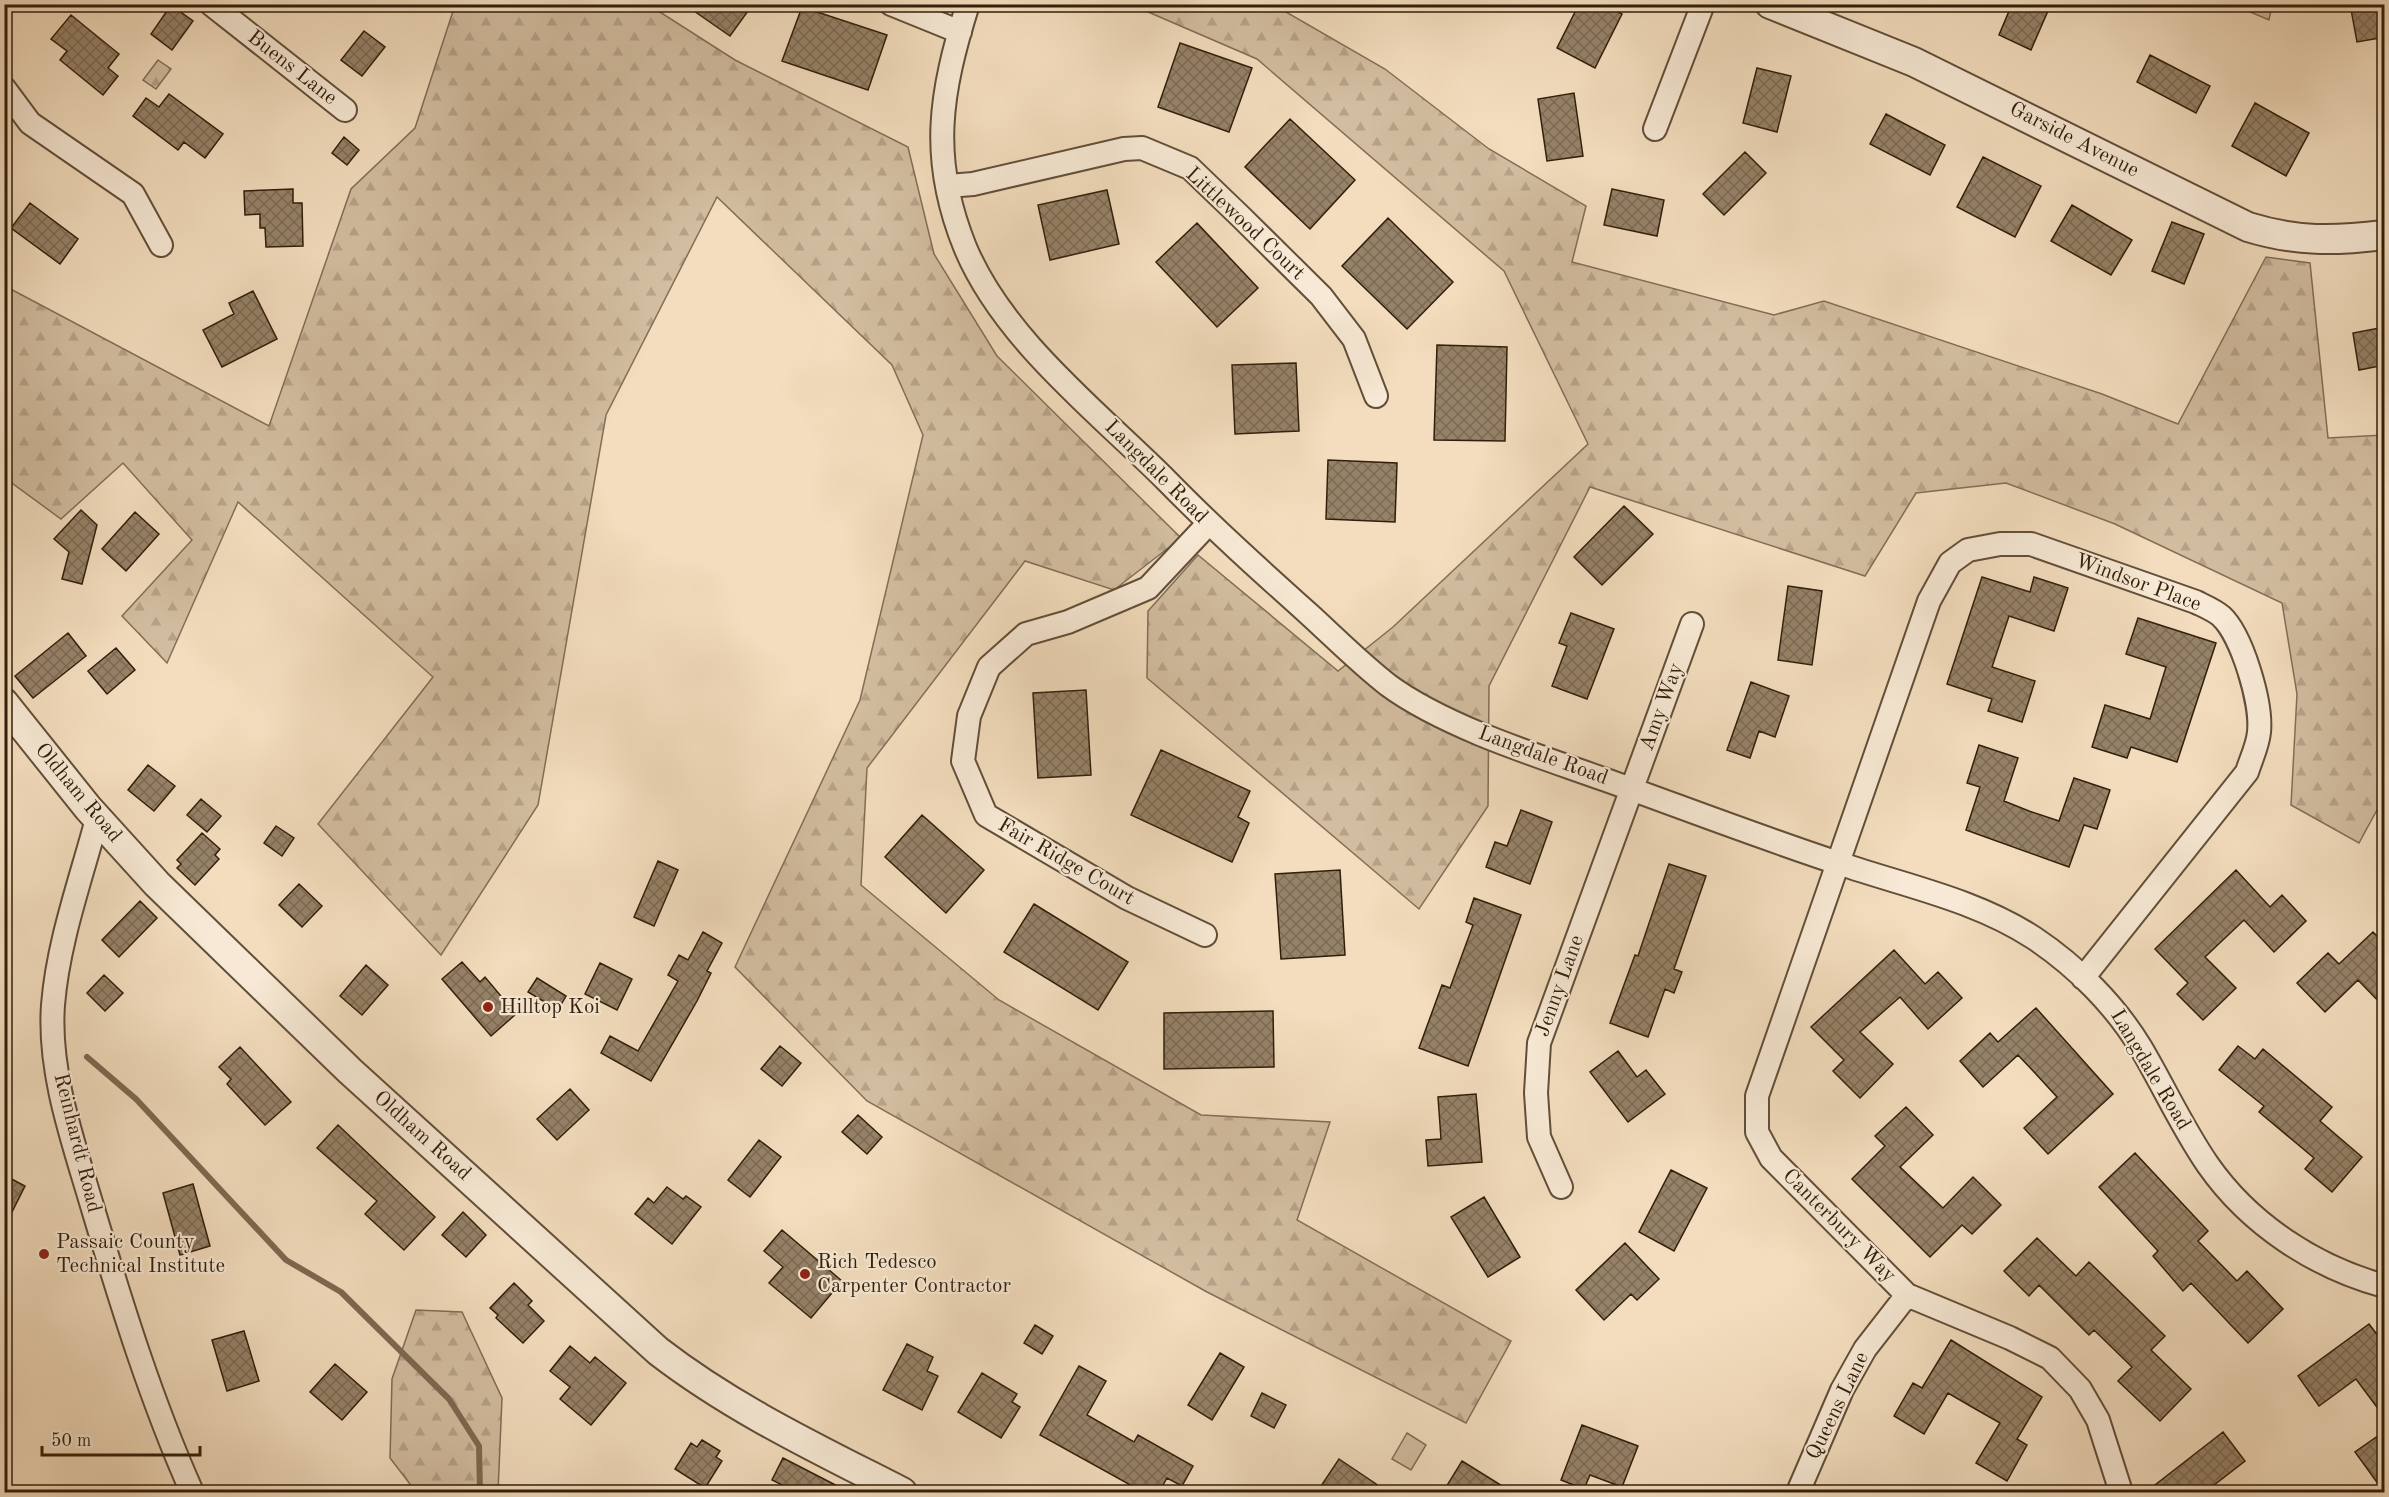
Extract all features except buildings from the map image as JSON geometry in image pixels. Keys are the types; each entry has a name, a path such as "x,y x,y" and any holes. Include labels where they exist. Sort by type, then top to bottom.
{"street":[{"name":"Buens Lane","path":"211,4 345,110"},
{"path":"891,4 960,32"},
{"name":"Langdale Road","path":"968,4 940,122 941,154 964,245 976,271 994,300 1020,333 1070,387 1208,524 1388,684 1416,702 1479,734 1837,863 1971,905 2003,919 2049,949 2114,1007 2140,1045 2195,1145 2245,1209 2268,1228 2327,1265 2385,1286"},
{"path":"1655,129 1703,4"},
{"name":"Garside Avenue","path":"1770,4 1914,62 2248,227 2303,240 2344,240 2385,235"},
{"path":"4,88 30,123 134,194 162,245"},
{"name":"Littlewood Court","path":"948,186 973,184 1124,149 1142,148 1190,168 1321,296 1354,339 1376,396"},
{"name":"Fair Ridge Court","path":"1205,935 1126,898 986,815 963,760 969,716 989,667 1026,634 1068,622 1148,588 1208,524"},
{"name":"Windsor Place","path":"1837,863 1929,601 1950,563 1968,550 2000,544 2031,544 2196,602 2221,616 2242,652 2259,705 2259,733 2247,772 2083,978"},
{"name":"Amy Way","path":"1631,789 1692,624"},
{"name":"Oldham Road","path":"4,703 97,819 157,884 350,1071 657,1351 732,1403 902,1492"},
{"name":"Jenny Lane","path":"1561,1187 1539,1137 1536,1094 1539,1043 1631,789"},
{"name":"Reinhardt Road","path":"97,819 56,984 53,1029 57,1069 73,1141 129,1329 167,1436 192,1492"},
{"name":"Canterbury Way","path":"1837,863 1757,1096 1757,1132 1771,1158 1907,1296 2010,1338 2050,1359 2080,1389 2098,1420 2116,1491"},
{"name":"Queens Lane","path":"1798,1492 1842,1390 1865,1349 1907,1296"}],"green space":[{"path":"455,5 649,5 735,60 908,147 934,254 997,356 1181,538 1114,590 1025,561 867,768 861,885 999,1000 1201,1115 1330,1122 1297,1220 1511,1341 1466,1423 1207,1292 867,1101 735,967 860,700 923,435 892,365 717,197 606,415 538,805 441,955 318,824 433,677 238,502 167,663 122,616 192,540 123,463 61,519 5,478 5,286 269,426 351,189 415,128"},
{"path":"1132,5 1274,5 1385,69 1489,149 1586,206 1572,262 1774,315 1824,301 2102,394 2178,424 2266,257 2310,263 2328,438 2384,435 2384,797 2359,843 2291,805 2297,694 2282,603 2115,524 2006,483 1916,493 1865,576 1590,487 1489,686 1488,806 1419,909 1147,678 1148,611 1198,555 1338,671 1393,627 1588,444 1504,271 1257,59"},
{"path":"2234,5 2272,5 2269,20"},
{"path":"158,60 171,69 156,89 143,80"},
{"path":"416,1310 462,1312 502,1398 498,1492 406,1492 410,1484 390,1458 392,1379"},
{"path":"1407,1433 1426,1445 1411,1470 1392,1459"}],"waterway":[{"path":"87,1057 136,1099 286,1260 341,1292 449,1399 479,1446 480,1492"}],"place":[{"name":"Hilltop Koi","path":"488,1007"},
{"name":"Passaic County Technical Institute","path":"44,1254"},
{"name":"Rich Tedesco Carpenter Contractor","path":"805,1274"}]}
